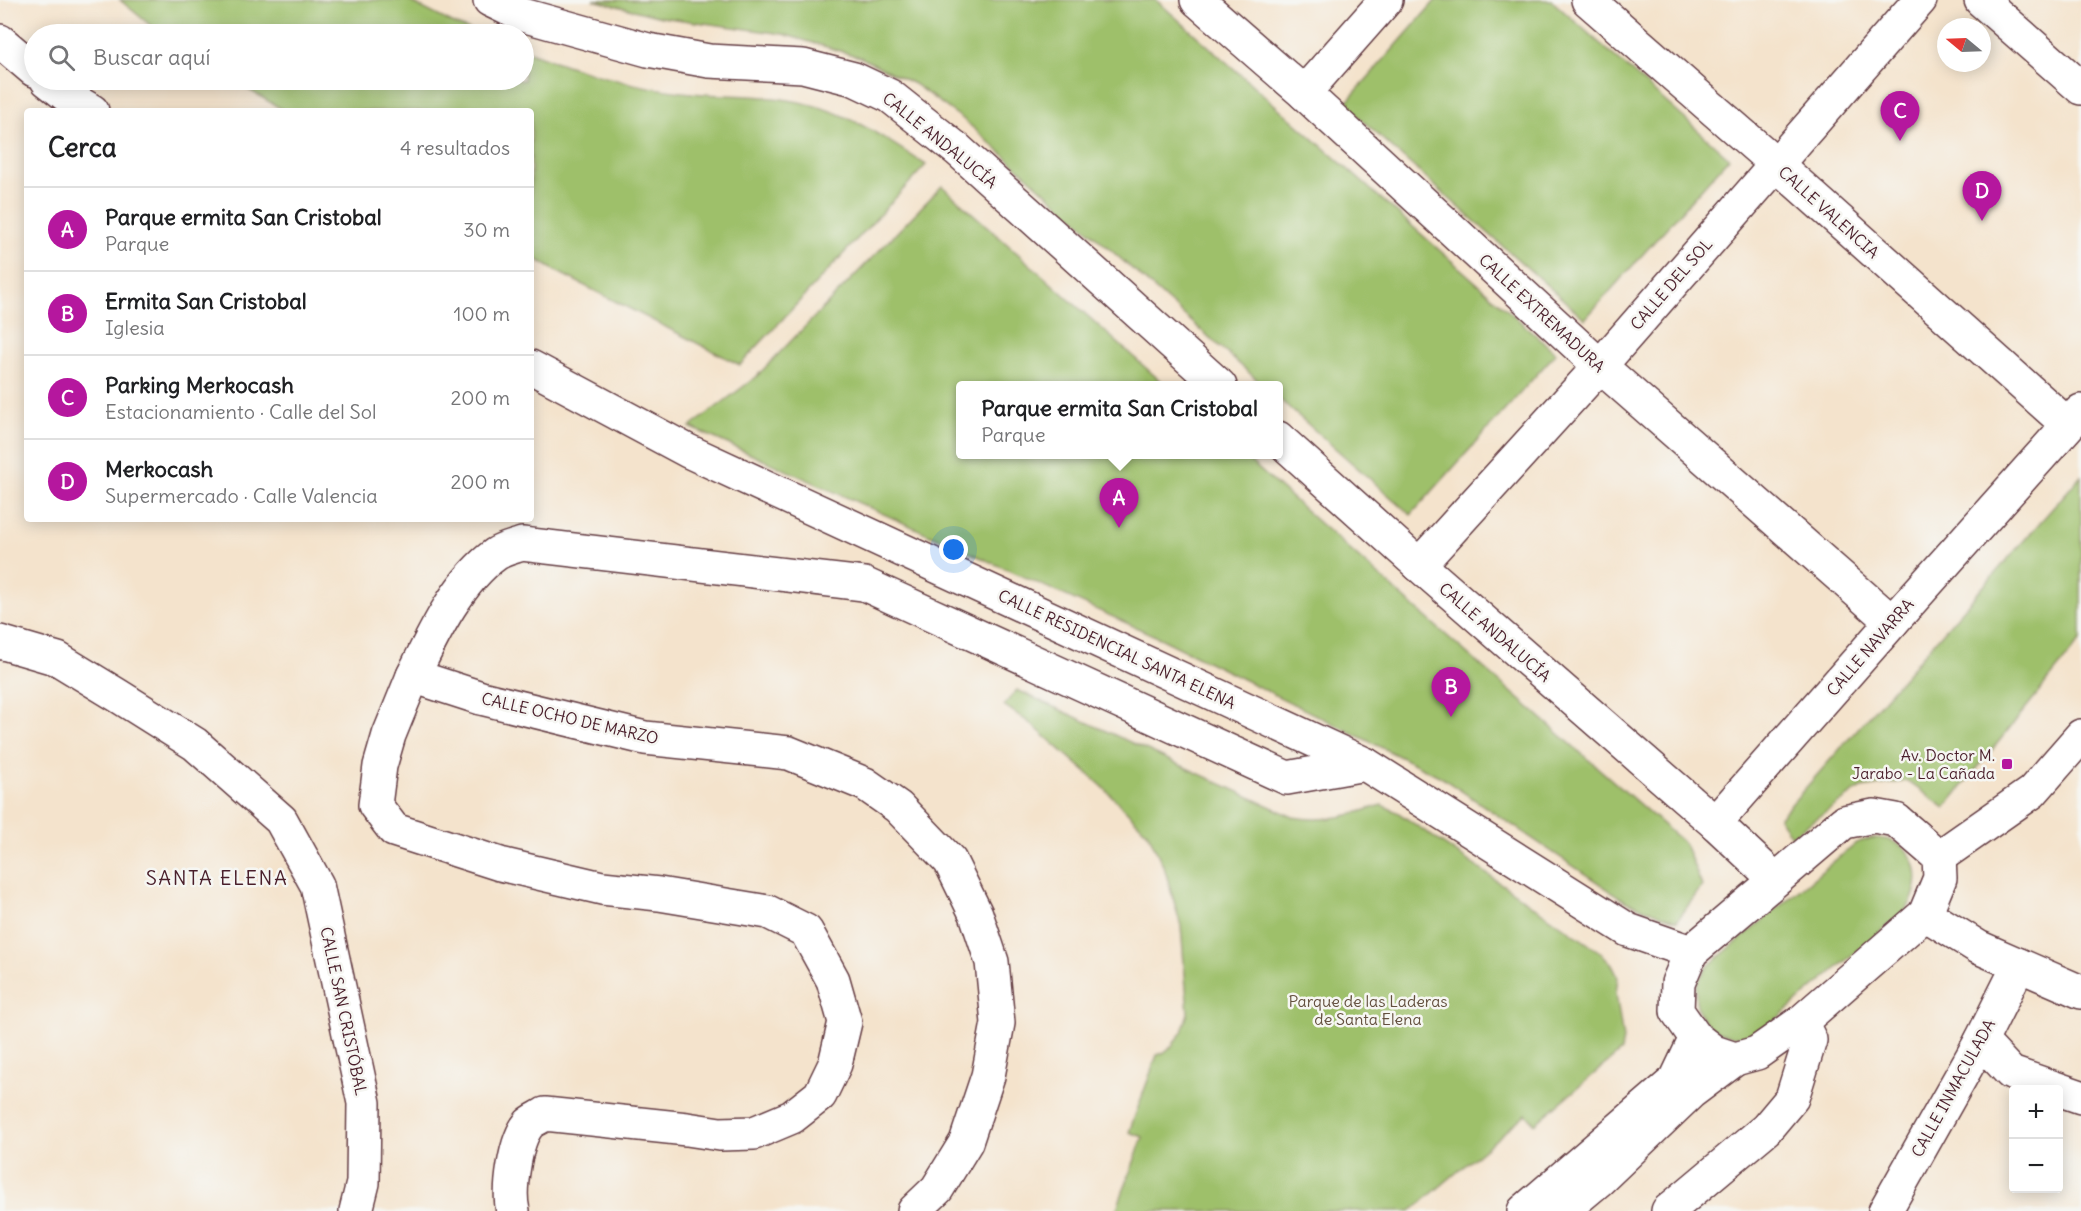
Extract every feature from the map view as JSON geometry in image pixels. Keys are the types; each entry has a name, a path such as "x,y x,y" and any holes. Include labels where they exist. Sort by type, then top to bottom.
{"street":[{"name":"CALLE ANDALUCÍA","path":"490,0 519,14 648,50 709,61 803,66 854,79 890,96 958,150 1214,381"},
{"name":"CALLE EXTREMADURA","path":"1197,0 1304,93 1600,366 1892,622"},
{"path":"1304,93 1386,0"},
{"name":"CALLE VALENCIA","path":"1588,0 1776,164 2075,418"},
{"name":"CALLE DEL SOL","path":"1419,566 1600,366 1920,0"},
{"path":"1981,0 2081,88"},
{"path":"0,41 24,61"},
{"path":"60,90 87,108"},
{"name":"CALLE RESIDENCIAL SANTA ELENA","path":"534,369 688,451 1365,764 1628,930 1691,952"},
{"name":"CALLE NAVARRA","path":"1715,823 2075,418"},
{"name":"CALLE ANDALUCÍA","path":"1283,443 1419,566 1715,823"},
{"path":"513,1211 510,1200 519,1143 530,1124 545,1114 676,1127 720,1134 754,1133 792,1116 820,1095 835,1064 845,1022 833,980 806,931 768,912 659,894 602,888 500,864 394,831 375,805 380,766 389,735 413,676 438,626 482,566 499,552 522,544 864,584 1287,778 1365,764"},
{"name":"CALLE SAN CRISTÓBAL","path":"0,642 58,659 195,744 281,820 317,885 364,1103 363,1183 356,1211"},
{"name":"CALLE OCHO DE MARZO","path":"413,676 481,698 645,738 789,753 865,784 898,807 950,861 976,914 992,962 998,1023 988,1076 966,1142 937,1189 914,1211"},
{"path":"1939,857 2032,792 2081,736"},
{"path":"1562,1211 1599,1180 1691,1092 1736,1059 1757,1053 1801,1022 1925,914 1940,878 1939,857 1896,820 1874,816 1844,822 1691,952 1678,983 1677,1011 1696,1038 1714,1053 1736,1059"},
{"path":"1715,823 1775,879"},
{"path":"1925,914 1978,947 2081,992"},
{"name":"CALLE INMACULADA","path":"1885,1211 1981,1041 2019,965"},
{"path":"1668,1211 1766,1129 1792,1098 1810,1040 1801,1022"},
{"path":"1524,1211 1676,1080 1696,1038"},
{"path":"1981,1041 2011,1073 2081,1097"}],"green space":[{"path":"120,0 407,0 454,24 149,24"},
{"path":"593,0 1156,0 1556,353 1411,515 1283,402 1283,381 1258,381 963,119 914,84 860,57 783,34 661,17"},
{"path":"1436,0 1551,0 1729,158 1585,319 1345,104"},
{"path":"534,53 582,70 641,86 700,94 786,100 822,108 863,126 926,165 740,365 534,258 534,108 280,108 249,90 534,90"},
{"path":"942,186 1161,381 956,381 956,459 1248,459 1685,844 1702,886 1677,921 1627,902 1439,776 1162,639 690,427 756,377"},
{"path":"2081,476 2081,640 1945,808 1907,781 1861,788 1791,836 1779,818"},
{"name":"Parque de las Laderas de Santa Elena","path":"1017,690 1293,817 1327,818 1349,815 1382,805 1397,812 1600,952 1611,963 1618,977 1616,993 1623,1039 1621,1051 1535,1124 1526,1114 1411,1211 1116,1211 1143,1137 1129,1132 1157,1055 1172,1046 1182,1032 1188,1013 1181,926 1165,870 1148,833 1102,786 1031,724 1004,705"},
{"path":"1872,838 1886,839 1898,844 1907,851 1913,861 1916,884 1907,909 1762,1031 1749,1036 1736,1036 1723,1034 1712,1028 1698,1009 1696,996 1698,982 1708,966 1856,843"}],"place":[{"name":"Parking Merkocash","path":"1900,141"},
{"name":"Merkocash","path":"1982,221"},
{"name":"Parque ermita San Cristobal","path":"1119,528"},
{"name":"Ermita San Cristobal","path":"1451,717"},
{"name":"Av. Doctor M. Jarabo - La Cañada","path":"2007,764"}],"district":[{"name":"SANTA ELENA","path":"217,877"}]}
